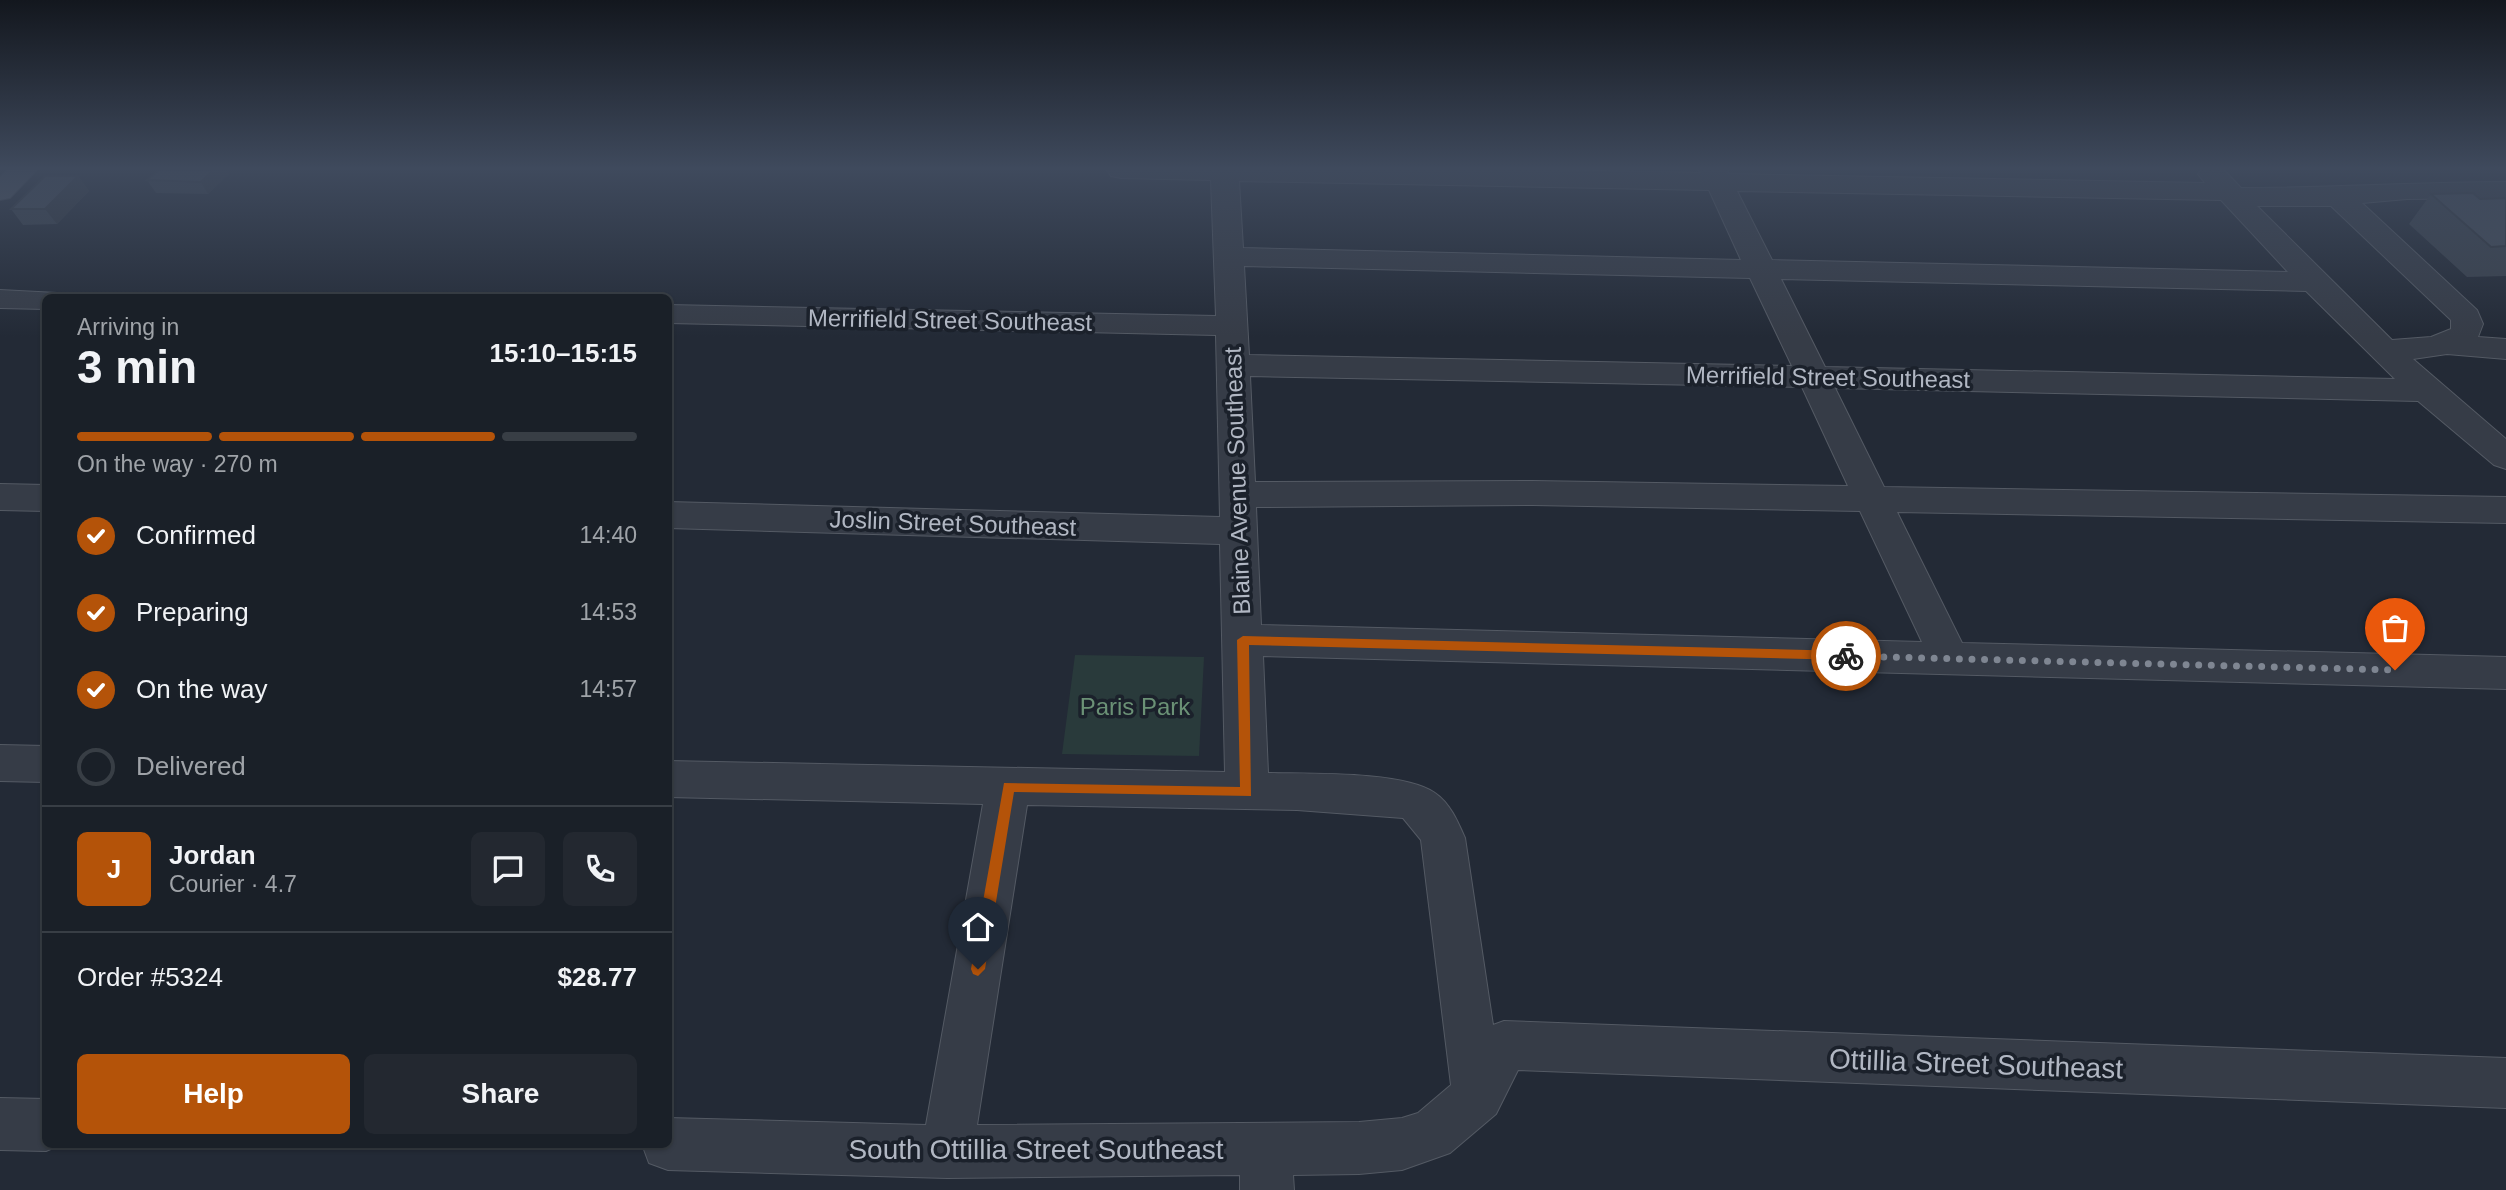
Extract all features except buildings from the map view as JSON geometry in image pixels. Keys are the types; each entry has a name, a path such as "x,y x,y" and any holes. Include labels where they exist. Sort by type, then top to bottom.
{"street":[{"name":"Blaine Avenue Southeast","path":"1227,226 1247,793"},
{"path":"1740,226 1949,658"},
{"path":"2262,226 2425,390 2506,457"},
{"path":"2368,226 2466,317 2468,328 2461,338 2448,344"},
{"path":"1229,257 2316,282"},
{"path":"0,299 42,300"},
{"name":"Merrifield Street Southeast","path":"672,314 1232,326"},
{"path":"2384,351 2448,344 2506,349"},
{"name":"Merrifield Street Southeast","path":"1232,365 2425,390"},
{"path":"1236,495 1533,493 2506,510"},
{"path":"0,497 42,498"},
{"name":"Joslin Street Southeast","path":"672,515 1237,531"},
{"path":"1243,640 2506,673"},
{"path":"0,763 42,764"},
{"path":"672,779 1372,796 1415,802 1434,821 1443,838 1478,1096"},
{"path":"947,1152 1008,787"},
{"name":"Ottillia Street Southeast","path":"1478,1096 1504,1045 2506,1083"},
{"name":"South Ottillia Street Southeast","path":"672,1144 947,1152 1266,1170 1359,1148 1402,1144 1432,1135 1478,1096"},
{"path":"0,1124 42,1125"}],"green space":[{"name":"Paris Park","path":"1075,655 1204,657 1199,756 1062,754"}],"way so far":[{"path":"1846,656 2395,670"}],"route":[{"path":"978,969 1008,787 1247,793 1243,640 1846,656"}]}
